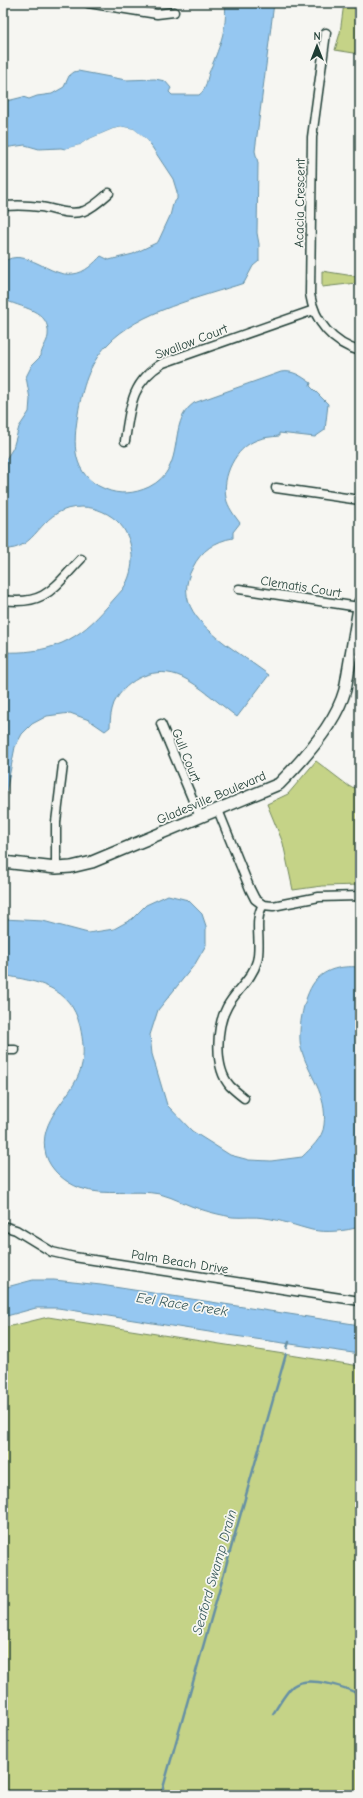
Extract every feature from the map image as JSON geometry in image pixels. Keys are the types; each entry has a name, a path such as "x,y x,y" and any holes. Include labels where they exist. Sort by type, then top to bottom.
{"street":[{"path":"88,3 157,14 174,12"},
{"name":"Acacia Crescent","path":"326,33 312,137 310,294 314,310 319,320 333,337 342,344 360,351"},
{"path":"3,206 17,205 39,207 76,213 84,211 96,204 109,192"},
{"name":"Swallow Court","path":"125,441 133,396 145,376 153,368 163,363 314,310"},
{"path":"276,488 360,500"},
{"path":"3,600 19,602 32,601 47,594 81,559"},
{"name":"Clematis Court","path":"239,589 359,605"},
{"name":"Gladesville Boulevard","path":"3,862 56,868 70,867 92,862 279,784 297,766 333,718 345,690 359,605"},
{"name":"Gull Court","path":"161,724 200,817"},
{"path":"56,868 56,822 63,765"},
{"path":"218,810 250,889 255,898 263,905 273,906 319,897 360,896"},
{"path":"244,1098 229,1085 224,1076 220,1064 218,1037 226,1008 235,994 244,985 257,962 260,946 257,920 263,905"},
{"path":"3,1050 14,1050"},
{"name":"Palm Beach Drive","path":"3,1226 16,1230 52,1252 74,1257 360,1301"}],"green space":[{"path":"344,3 360,3 360,54 335,50 340,33"},
{"path":"322,271 360,277 360,284 357,283 322,287"},
{"path":"316,761 350,787 360,788 360,885 322,886 293,890 283,843 267,804 288,794"},
{"path":"48,1317 360,1366 360,1795 3,1795 3,1328"}],"water":[{"path":"225,3 274,3 255,151 258,163 257,233 259,244 259,261 253,266 244,283 171,306 153,314 120,333 107,345 95,360 84,386 76,425 75,447 80,467 94,483 110,491 121,493 138,491 149,487 161,478 169,468 173,457 180,422 185,412 194,403 281,372 293,373 311,383 310,386 328,404 325,430 315,437 279,433 279,436 260,439 242,449 236,456 228,472 225,490 228,505 240,523 233,532 233,538 226,539 215,544 200,556 193,567 188,580 187,591 189,602 193,612 200,621 227,645 269,675 237,717 189,681 182,677 162,672 143,676 126,687 114,703 110,727 105,731 89,720 70,713 47,716 32,724 22,734 15,747 3,808 3,652 25,652 48,648 69,640 81,632 97,618 123,589 130,573 132,556 129,539 120,524 103,512 87,507 68,509 57,513 49,519 28,541 19,546 9,549 3,545 3,464 13,448 19,427 29,412 30,399 26,377 32,365 41,356 48,336 48,327 45,320 40,315 3,299 3,262 12,258 20,258 29,260 56,272 73,274 85,270 101,256 109,260 133,254 158,242 170,216 173,204 177,199 177,192 173,179 148,141 134,129 124,127 113,129 87,140 80,145 65,149 39,149 25,145 3,148 3,102 23,97 29,99 37,96 52,94 64,87 69,76 78,71 126,80 155,79 165,81 171,88 169,92 172,95 199,95 205,88 222,39 226,13"},
{"path":"168,895 188,900 202,914 206,926 206,945 195,964 158,1010 150,1035 152,1054 167,1105 192,1131 230,1155 249,1160 271,1161 302,1157 319,1139 324,1125 323,1104 317,1085 304,1058 300,1040 301,1022 305,1002 312,985 322,975 337,968 360,967 360,1227 348,1230 318,1231 271,1219 257,1217 232,1217 217,1214 160,1194 90,1191 69,1183 55,1171 48,1161 44,1142 46,1130 57,1109 77,1079 81,1068 83,1042 81,1031 75,1013 69,1002 60,994 51,988 28,980 3,975 3,919 43,921 88,933 114,929 132,919 146,905"},
{"name":"Eel Race Creek","path":"33,1280 54,1280 101,1285 360,1325 360,1354 58,1308 36,1308 3,1317 3,1288"}],"pier":[{"path":"124,127 134,129 148,141 152,152 147,143 137,133 124,129 111,132 67,151 64,149 80,145 87,140 113,129"}],"waterway":[{"name":"Seaford Swamp Drain","path":"287,1348 289,1342"},
{"name":"Seaford Swamp Drain","path":"161,1795 286,1354"},
{"path":"273,1714 290,1689 300,1683 327,1683 360,1695"}]}
